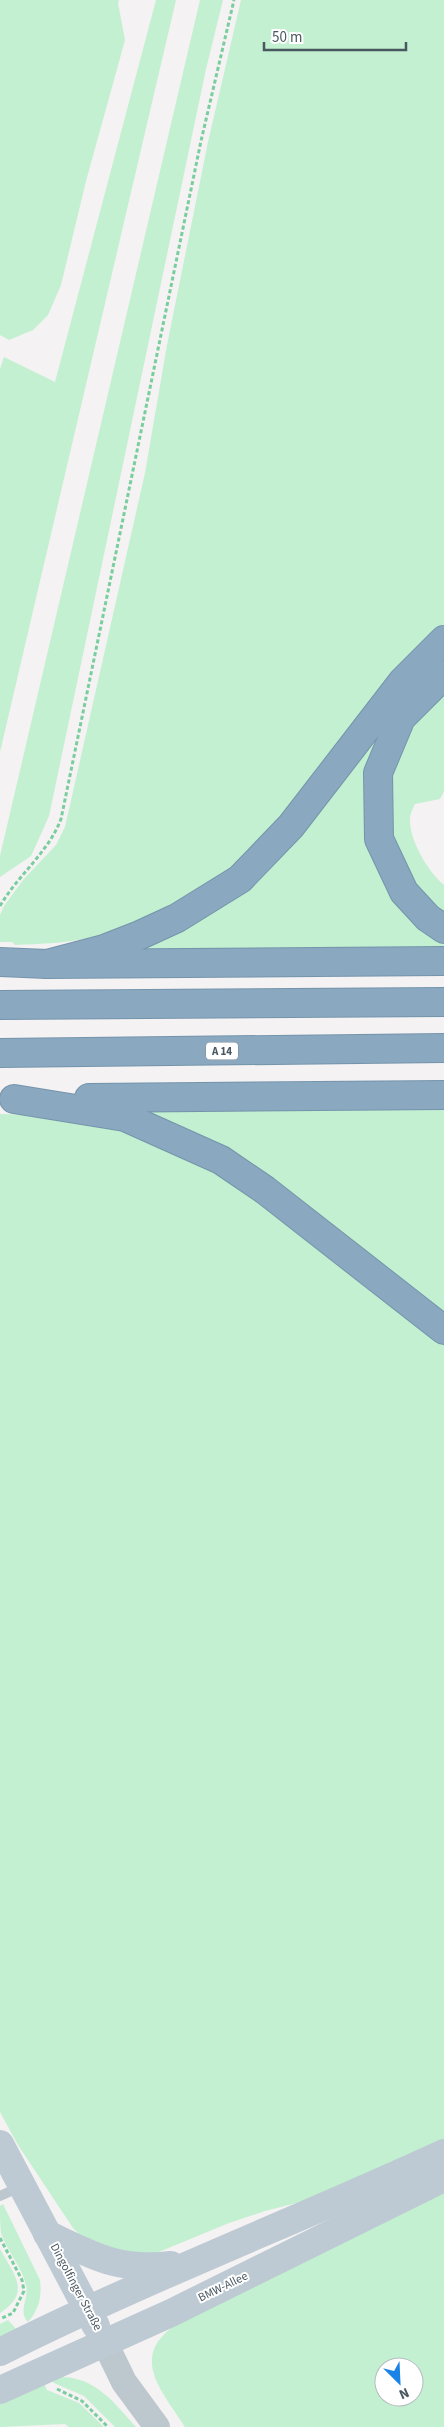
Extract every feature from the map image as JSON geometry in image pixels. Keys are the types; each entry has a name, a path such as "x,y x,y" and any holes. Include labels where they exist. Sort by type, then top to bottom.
{"highway":[{"path":"47,964 104,949 140,935 177,918 240,879 292,826 403,681 444,640"},
{"path":"444,675 401,718 378,773 379,839 404,892 428,918 444,929"},
{"path":"0,962 47,964 444,961"},
{"path":"0,1005 444,1002"},
{"name":"A 14","path":"0,1053 444,1048"},
{"path":"7,1098 444,1095"},
{"path":"7,1098 125,1117 221,1160 265,1190 444,1330"}],"main road":[{"name":"Dingolfinger Straße","path":"0,2144 11,2191 47,2234 105,2343"},
{"path":"0,2352 87,2310 190,2264 308,2215 444,2154"},
{"name":"BMW-Allee","path":"0,2390 105,2343 444,2178"},
{"path":"47,2234 114,2264 148,2268 190,2264"}],"street":[{"name":"Dingolfinger Straße","path":"105,2343 124,2382 157,2427"}],"path":[{"path":"0,906 20,875 54,837 60,819 201,140 234,0"},
{"path":"0,2238 22,2280 24,2291 13,2313 0,2319"}],"green space":[{"path":"0,0 119,0 125,40 86,181 61,285 48,315 33,330 9,340 0,335"},
{"path":"156,0 176,0 0,752 0,369 4,357 55,382"},
{"path":"200,0 223,0 206,69 49,816 31,856 0,877 0,856"},
{"path":"241,0 444,0 444,624 381,687 280,821 241,860 219,878 196,894 146,920 93,937 44,944 15,945 12,942 0,942 0,915 4,906 23,880 56,845 65,827 145,473 167,345 208,142"},
{"path":"444,651 444,661 420,683 369,817 444,938 444,950 121,954 197,916"},
{"path":"444,682 444,791 440,799 415,804 410,819 416,846 426,864 444,885 444,918 397,862 384,792 408,722"},
{"path":"126,1107 444,1107 444,1318"},
{"path":"0,1114 45,1115 113,1126 219,1170 444,1339 444,2142 312,2199 265,2211 229,2223 149,2256 128,2257 83,2238 73,2228 18,2145 0,2112"},
{"path":"444,2193 444,2427 185,2427 160,2388 154,2375 152,2363 154,2350 161,2338 174,2326"},
{"path":"3,2204 40,2280 41,2292 39,2302 28,2322 24,2313 27,2290 24,2278 1,2233 0,2206"},
{"path":"0,2249 15,2275 18,2290 10,2305 0,2313"},
{"path":"8,2320 18,2331 0,2339 0,2324"},
{"path":"61,2377 85,2382 104,2393 136,2427 115,2427 84,2396 54,2383 52,2379"},
{"path":"44,2383 47,2390 79,2403 104,2427 69,2427 65,2424 0,2427 0,2403"}]}
